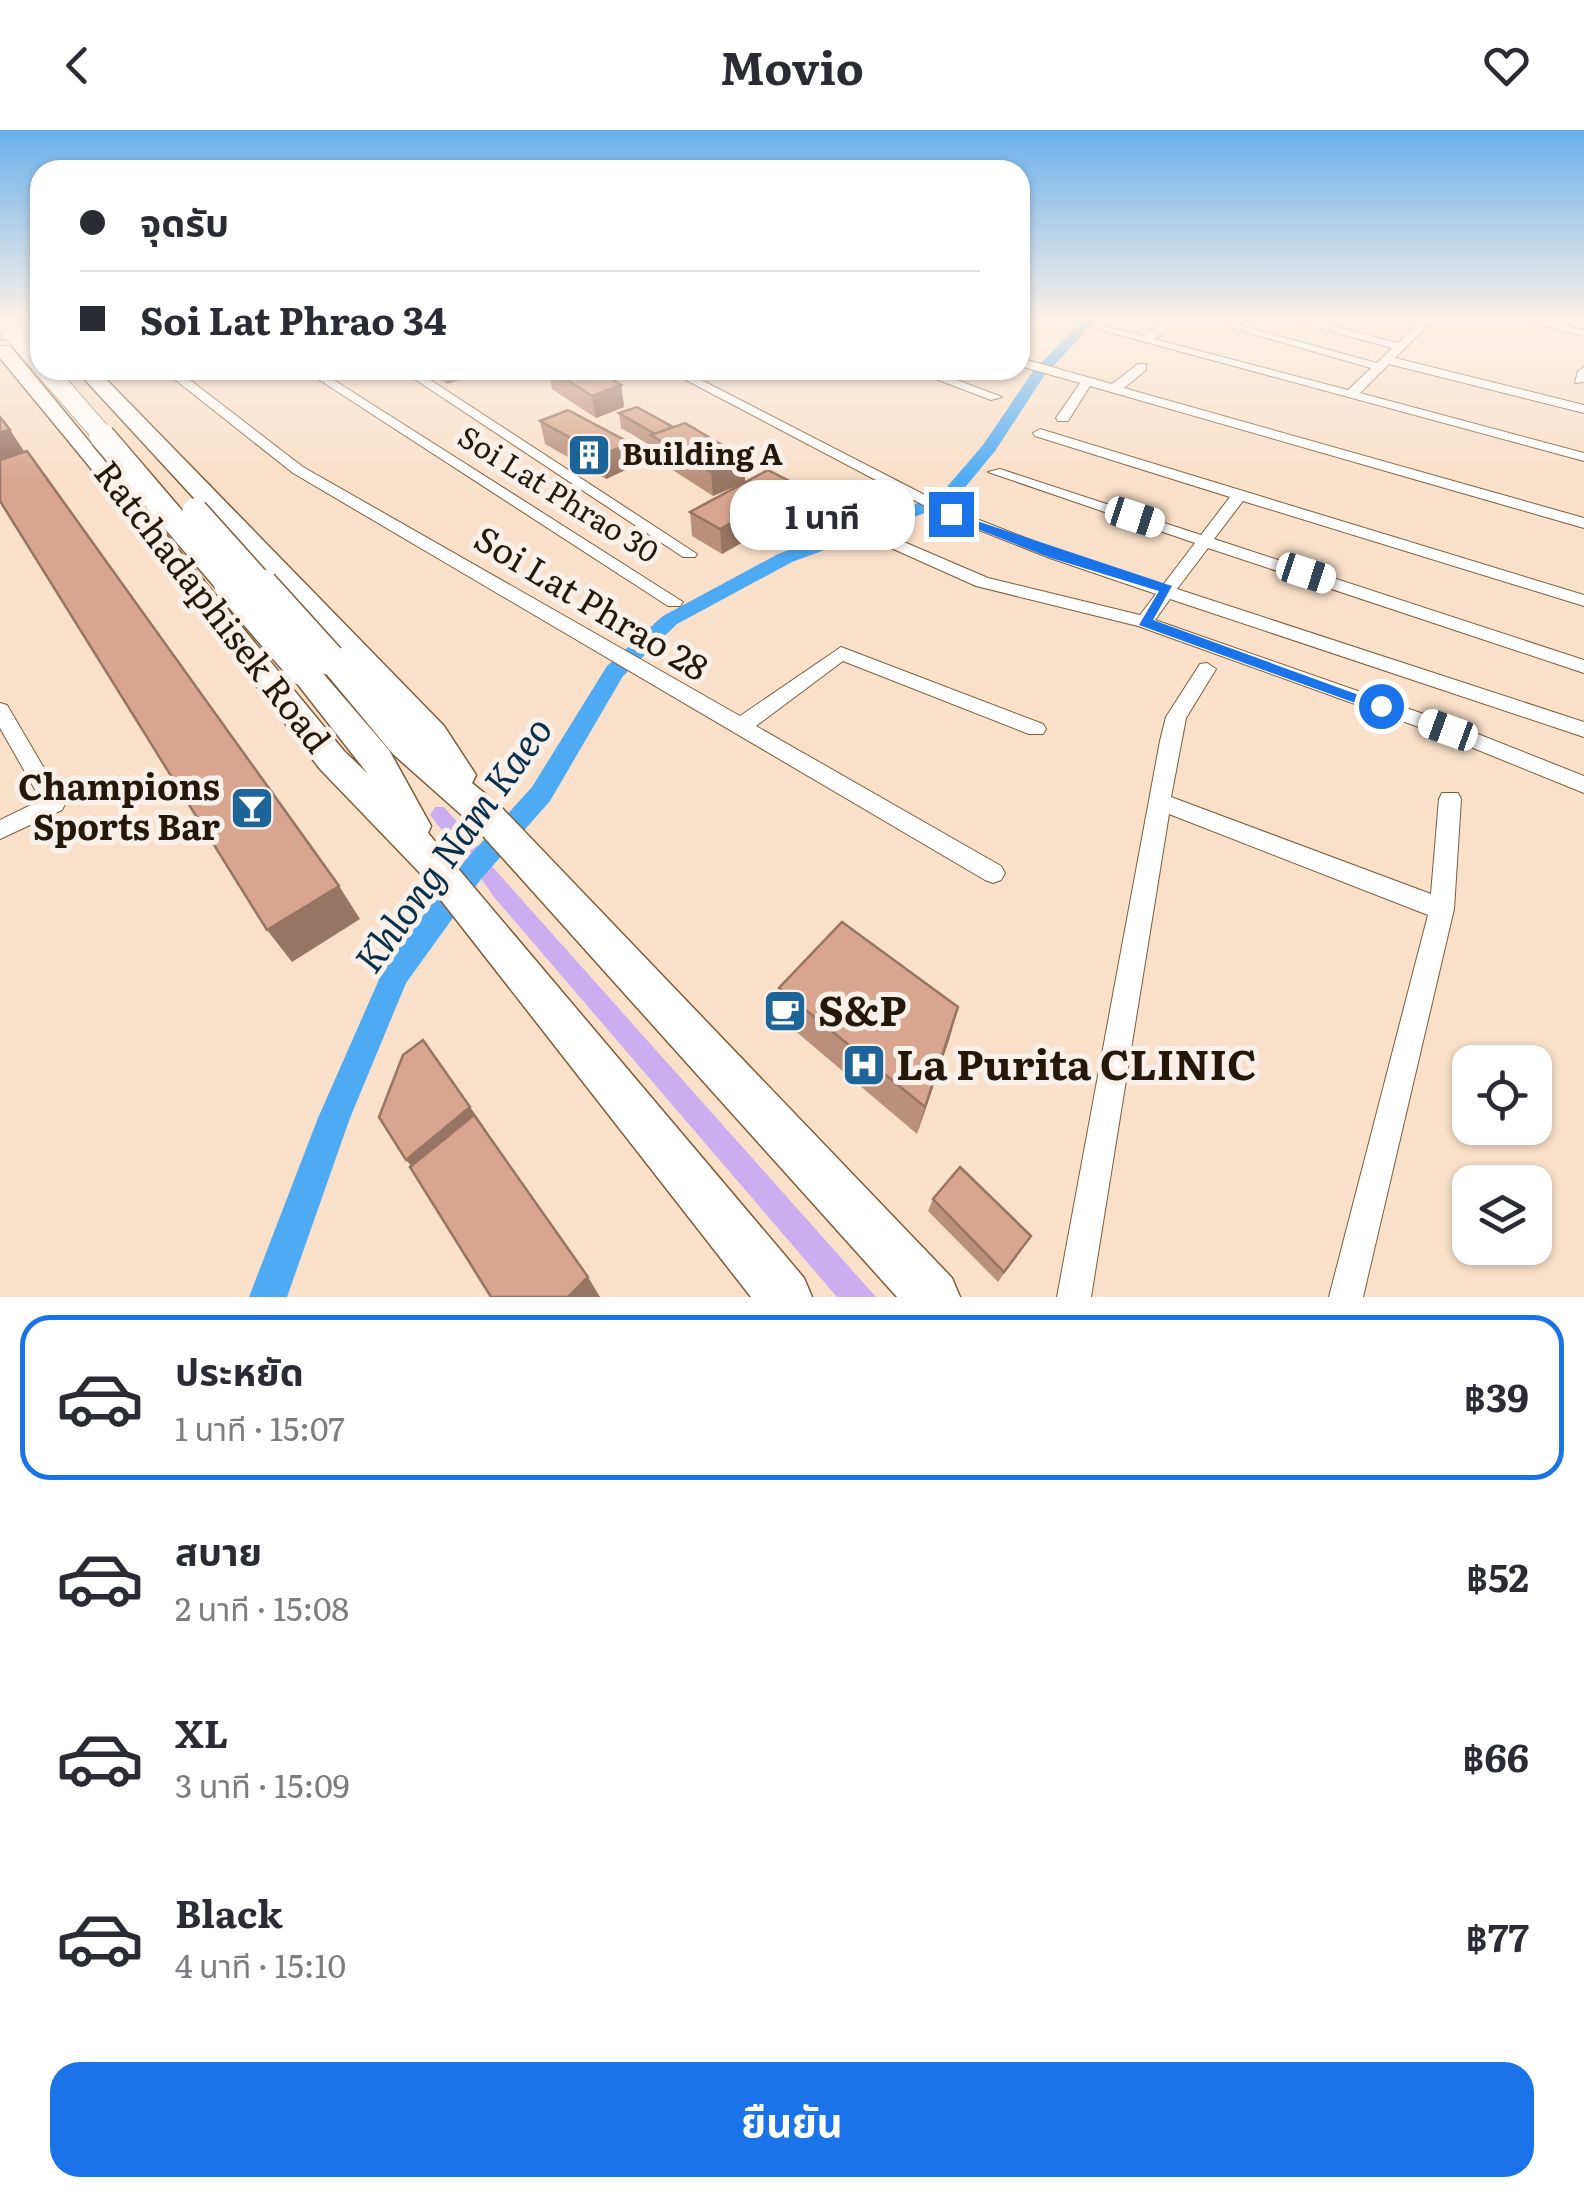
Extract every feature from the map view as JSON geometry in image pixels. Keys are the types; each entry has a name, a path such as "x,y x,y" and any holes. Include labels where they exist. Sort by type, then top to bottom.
{"main road":[{"name":"Ratchadaphisek Road","path":"21,372 126,498 332,760 432,861 785,1297"},
{"name":"Ratchadaphisek Road","path":"55,380 316,665 501,831 933,1297"},
{"name":"Ratchadaphisek Road","path":"76,380 316,665 377,760 432,861"},
{"name":"Ratchadaphisek Road","path":"96,380 432,735 501,831"},
{"path":"81,442 88,434 112,425 138,424"},
{"path":"126,498 133,488 158,477 187,478"}],"street":[{"path":"1055,372 1584,523"},
{"path":"1114,388 1135,372"},
{"path":"1269,372 1584,457"},
{"path":"1352,394 1375,372"},
{"path":"1422,372 1584,408"},
{"name":"Soi Lat Phrao 28","path":"182,380 298,470 738,728 994,872"},
{"name":"Soi Lat Phrao 30","path":"326,380 674,602"},
{"path":"422,380 689,554"},
{"path":"692,380 951,514 1056,555 1584,730"},
{"path":"947,380 996,397"},
{"path":"1063,418 1087,381"},
{"path":"1040,433 1584,601"},
{"path":"996,472 1584,666"},
{"path":"1144,622 1240,494"},
{"path":"877,536 982,582 1144,622 1448,730 1584,784"},
{"path":"738,728 840,653 1036,729"},
{"path":"1074,1297 1176,717 1206,669"},
{"path":"0,710 54,804 0,830"},
{"path":"1346,1297 1442,908 1450,799"},
{"path":"1159,801 1442,908"}],"shaded area":[{"path":"435,807 444,807 481,850 468,863 430,815"},
{"path":"490,864 876,1297 837,1297 494,897 480,877"}],"building":[{"path":"567,380 613,380 621,385 592,396"},
{"path":"637,407 673,427 655,434 619,413"},
{"path":"568,410 630,443 602,455 540,421"},
{"path":"0,417 10,430 0,432"},
{"path":"685,423 744,458 711,472 651,435"},
{"path":"27,451 339,886 267,930 0,501 0,460"},
{"path":"768,470 799,486 720,529 690,512"},
{"path":"842,922 958,1007 925,1107 779,988"},
{"path":"423,1040 470,1107 406,1160 379,1117 403,1055"},
{"path":"474,1115 588,1277 568,1297 491,1297 410,1167"},
{"path":"960,1167 1031,1236 1004,1272 933,1199"}],"waterway":[{"name":"Khlong Nam Kaeo","path":"268,1297 334,1118 395,975 472,871 541,794 615,671 670,620 785,558 946,499 989,448 1040,372"}],"place":[{"name":"Building A","path":"589,455"},
{"name":"Champions Sports Bar","path":"252,808"},
{"name":"S&P","path":"785,1011"},
{"name":"La Purita CLINIC","path":"864,1065"}],"route":[{"path":"951,514 1056,555 1167,589 1144,622 1381,706"}]}
